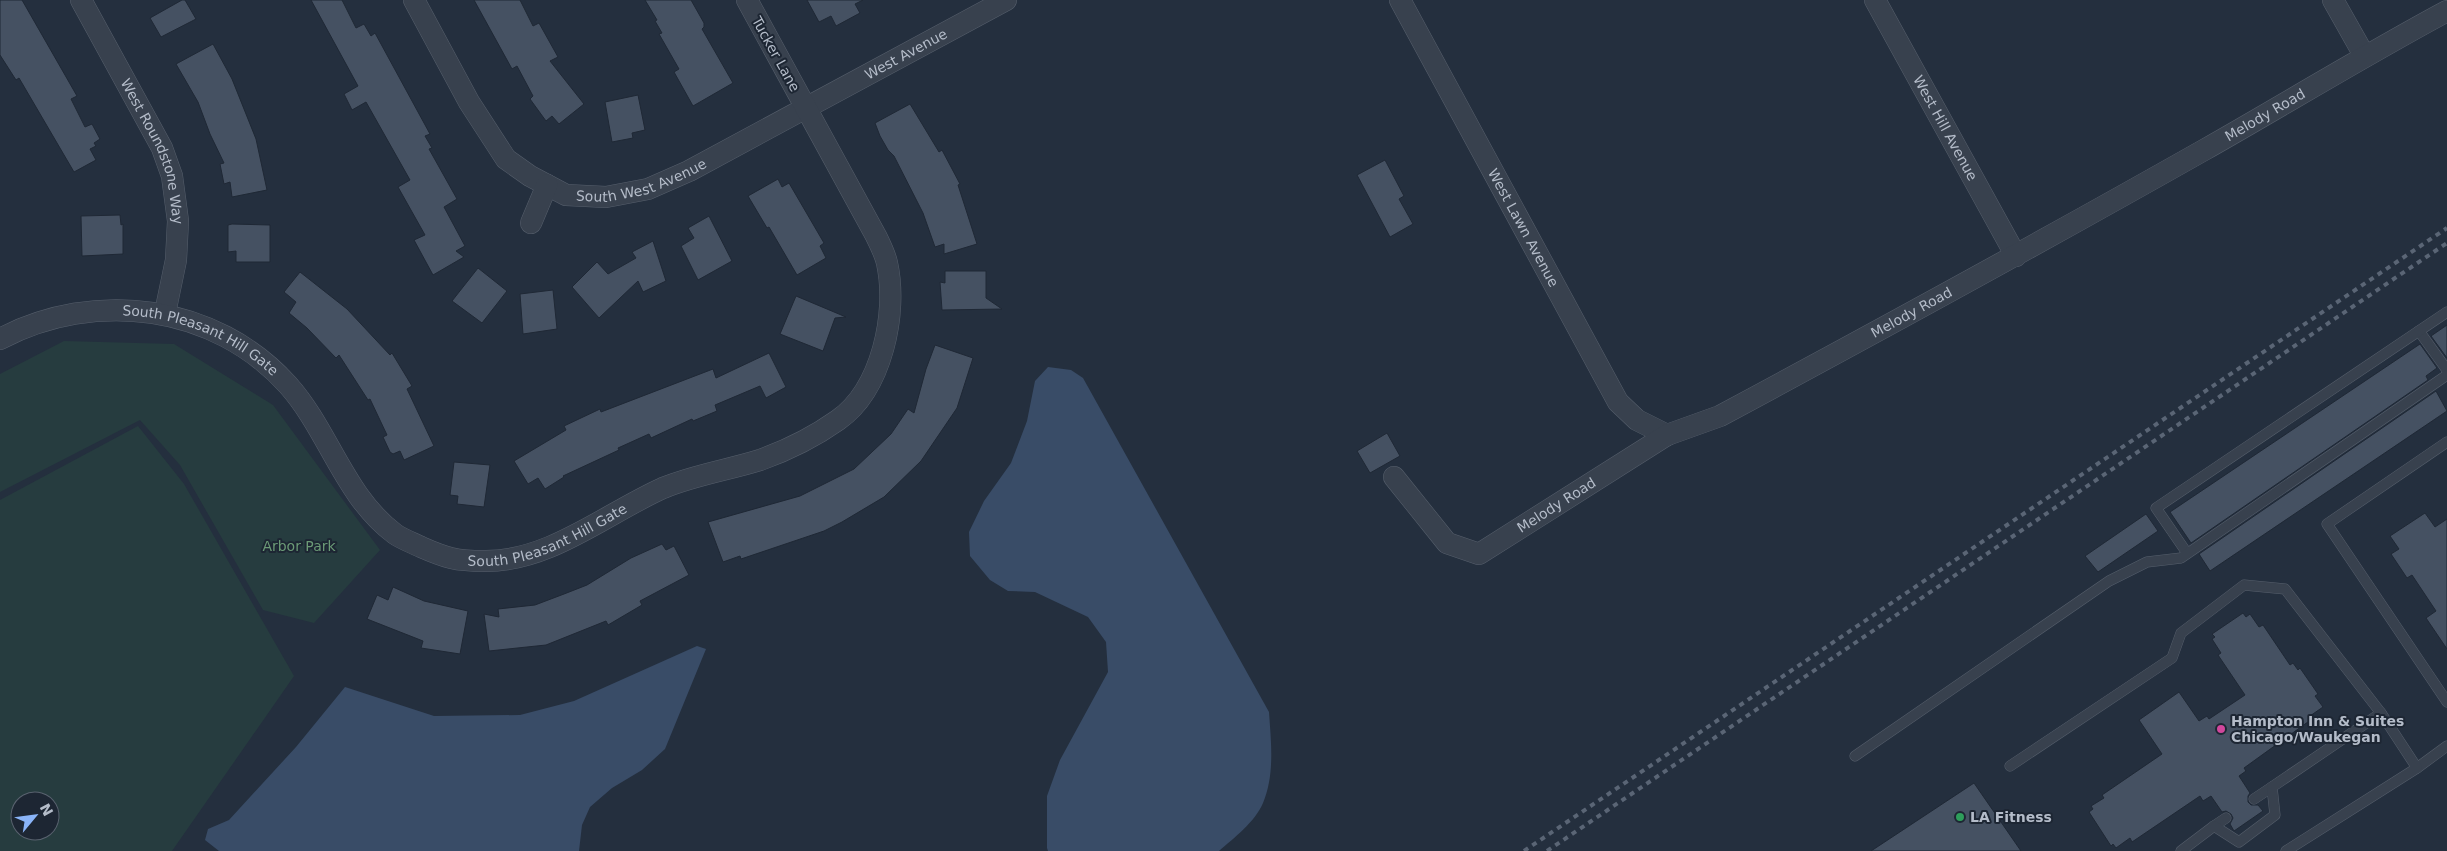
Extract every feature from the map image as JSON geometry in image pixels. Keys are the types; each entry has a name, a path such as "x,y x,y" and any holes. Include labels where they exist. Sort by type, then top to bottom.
{"street":[{"name":"West Roundstone Way","path":"81,0 162,148 172,176 178,221 176,260 165,313"},
{"name":"South West Avenue","path":"414,0 469,102 506,158 530,176 566,195 606,197 648,189 689,171 806,108"},
{"name":"Tucker Lane","path":"747,0 806,108"},
{"name":"West Avenue","path":"806,108 1006,0"},
{"name":"West Lawn Avenue","path":"1400,0 1618,402 1638,420 1668,435"},
{"name":"West Hill Avenue","path":"1875,0 2016,256"},
{"path":"2333,0 2364,55"},
{"name":"Melody Road","path":"1394,477 1447,543 1479,554 1668,435 1720,416 2016,256 2261,118 2364,55 2447,10"},
{"name":"South Pleasant Hill Gate","path":"0,338 48,318 110,310 165,313 199,325 241,345 287,384 312,416 366,508 396,535 448,559 486,562 527,557 554,546 665,487 721,469 760,460 811,439 844,416 867,390 888,335 887,262 876,236 806,108"},
{"path":"532,223 547,185"}],"lane":[{"path":"2187,553 2156,508 2447,312"},
{"path":"2419,332 2447,370"},
{"path":"1855,756 2110,581 2147,562 2181,558 2447,375"},
{"path":"2447,442 2327,524 2447,702"},
{"path":"2010,766 2172,658 2181,633 2244,586 2286,589 2381,713 2417,768"},
{"path":"2254,799 2381,713"},
{"path":"2286,851 2417,768 2447,746"},
{"path":"2214,826 2239,842 2275,816 2272,787"},
{"path":"2185,850 2226,818"}],"green space":[{"name":"Arbor Park","path":"64,341 174,344 273,405 380,550 314,623 263,610 180,465 140,420 0,492 0,374"},
{"path":"138,426 184,484 294,676 172,851 0,851 0,500"}],"water":[{"path":"1048,367 1071,370 1083,378 1269,712 1271,769 1267,792 1255,817 1219,851 1048,851 1047,796 1060,760 1108,672 1106,642 1088,617 1035,592 1008,591 990,580 970,556 969,532 984,501 1011,463 1027,421 1035,381"},
{"path":"697,646 706,649 665,749 642,770 612,788 590,807 582,825 579,851 219,851 205,840 208,829 229,820 296,747 345,687 434,716 520,715 574,701"}],"building":[{"path":"0,0 22,0 77,96 71,99 85,127 92,124 100,139 94,143 96,146 90,149 96,160 74,172 19,78 16,80 0,55"},
{"path":"185,0 196,19 161,37 150,18"},
{"path":"311,0 342,0 356,28 364,24 371,36 375,33 430,134 425,136 432,148 429,149 457,199 444,207 465,246 456,251 464,257 433,275 414,240 425,235 398,187 410,180 366,102 352,110 344,94 358,86"},
{"path":"474,0 520,0 533,26 539,23 558,57 550,61 584,104 559,124 552,116 546,121 530,99 533,96 517,66 512,69"},
{"path":"645,0 691,0 704,23 702,29 733,83 693,106 674,72 679,69 659,34 662,33 655,21 657,20"},
{"path":"807,0 863,0 855,4 860,13 836,26 831,16 819,22"},
{"path":"213,44 232,79 256,139 267,190 232,197 230,182 224,184 220,164 224,163 210,134 198,102 176,64"},
{"path":"638,95 645,130 632,133 633,138 612,142 605,102"},
{"path":"910,104 939,152 942,150 960,184 958,185 977,244 944,254 944,244 935,247 923,213 894,156 880,136 875,123"},
{"path":"1385,160 1404,196 1399,199 1413,224 1390,237 1357,175"},
{"path":"778,179 782,187 789,183 824,243 820,246 826,258 797,275 769,227 767,228 748,196"},
{"path":"120,215 121,225 123,224 123,254 82,256 81,216"},
{"path":"709,216 732,261 698,280 681,246 694,238 688,228"},
{"path":"228,225 270,225 270,262 236,262 236,251 228,252"},
{"path":"653,241 666,281 643,292 638,281 599,318 572,287 597,262 608,274 636,258 632,252"},
{"path":"478,268 507,291 482,323 452,301"},
{"path":"945,271 986,271 986,298 1002,309 942,310 940,282 945,283"},
{"path":"300,272 347,309 390,355 392,353 412,386 407,389 434,446 404,460 400,451 393,454 390,452 383,437 387,435 370,399 368,400 339,355 336,358 307,328 289,313 296,302 284,292"},
{"path":"553,290 557,329 523,334 520,294"},
{"path":"796,296 846,317 835,318 823,351 780,334"},
{"path":"2447,325 2447,358 2431,336"},
{"path":"2420,344 2437,368 2426,376 2428,380 2191,543 2170,512"},
{"path":"935,345 973,358 957,408 921,461 884,497 842,522 824,531 741,559 740,556 723,562 708,522 800,496 854,469 891,434 908,409 914,413 926,369"},
{"path":"769,353 786,387 766,398 760,386 715,405 717,411 693,421 692,419 651,438 649,434 618,448 619,450 563,476 545,489 538,478 528,484 514,461 566,430 564,426 600,409 601,412 713,369 716,378"},
{"path":"2436,391 2447,411 2210,571 2199,554"},
{"path":"1387,433 1400,456 1370,473 1357,451"},
{"path":"454,462 490,465 484,507 457,504 458,496 450,495"},
{"path":"2425,513 2435,527 2447,519 2447,649 2426,618 2436,611 2412,575 2407,578 2391,554 2399,549 2390,536"},
{"path":"2146,514 2158,531 2098,572 2085,556"},
{"path":"662,544 666,550 674,546 689,575 640,601 642,605 608,625 606,621 546,645 489,651 484,614 499,617 498,609 535,605 587,585 631,558"},
{"path":"393,587 424,601 468,611 460,654 421,648 423,641 367,619 377,595 388,600"},
{"name":"Hampton Inn & Suites Chicago/Waukegan","path":"2243,613 2246,617 2250,614 2259,627 2263,625 2290,665 2293,663 2298,670 2300,668 2318,694 2315,696 2323,707 2310,716 2312,719 2244,768 2246,771 2239,776 2250,793 2248,802 2251,805 2258,805 2263,811 2234,831 2230,824 2233,818 2231,814 2226,811 2222,812 2211,796 2203,801 2200,796 2132,842 2130,838 2116,848 2113,844 2111,846 2089,812 2093,809 2091,806 2104,798 2102,795 2162,754 2139,720 2179,692 2199,721 2207,716 2209,719 2245,695 2218,655 2221,653 2212,639 2215,637 2212,634"},
{"name":"LA Fitness","path":"1974,783 2021,851 1871,851"}],"railway":[{"path":"1524,851 2447,228"},
{"path":"1547,851 2447,243"}],"place":[{"name":"Hampton Inn & Suites Chicago/Waukegan","path":"2221,729"},
{"name":"LA Fitness","path":"1960,817"}]}
